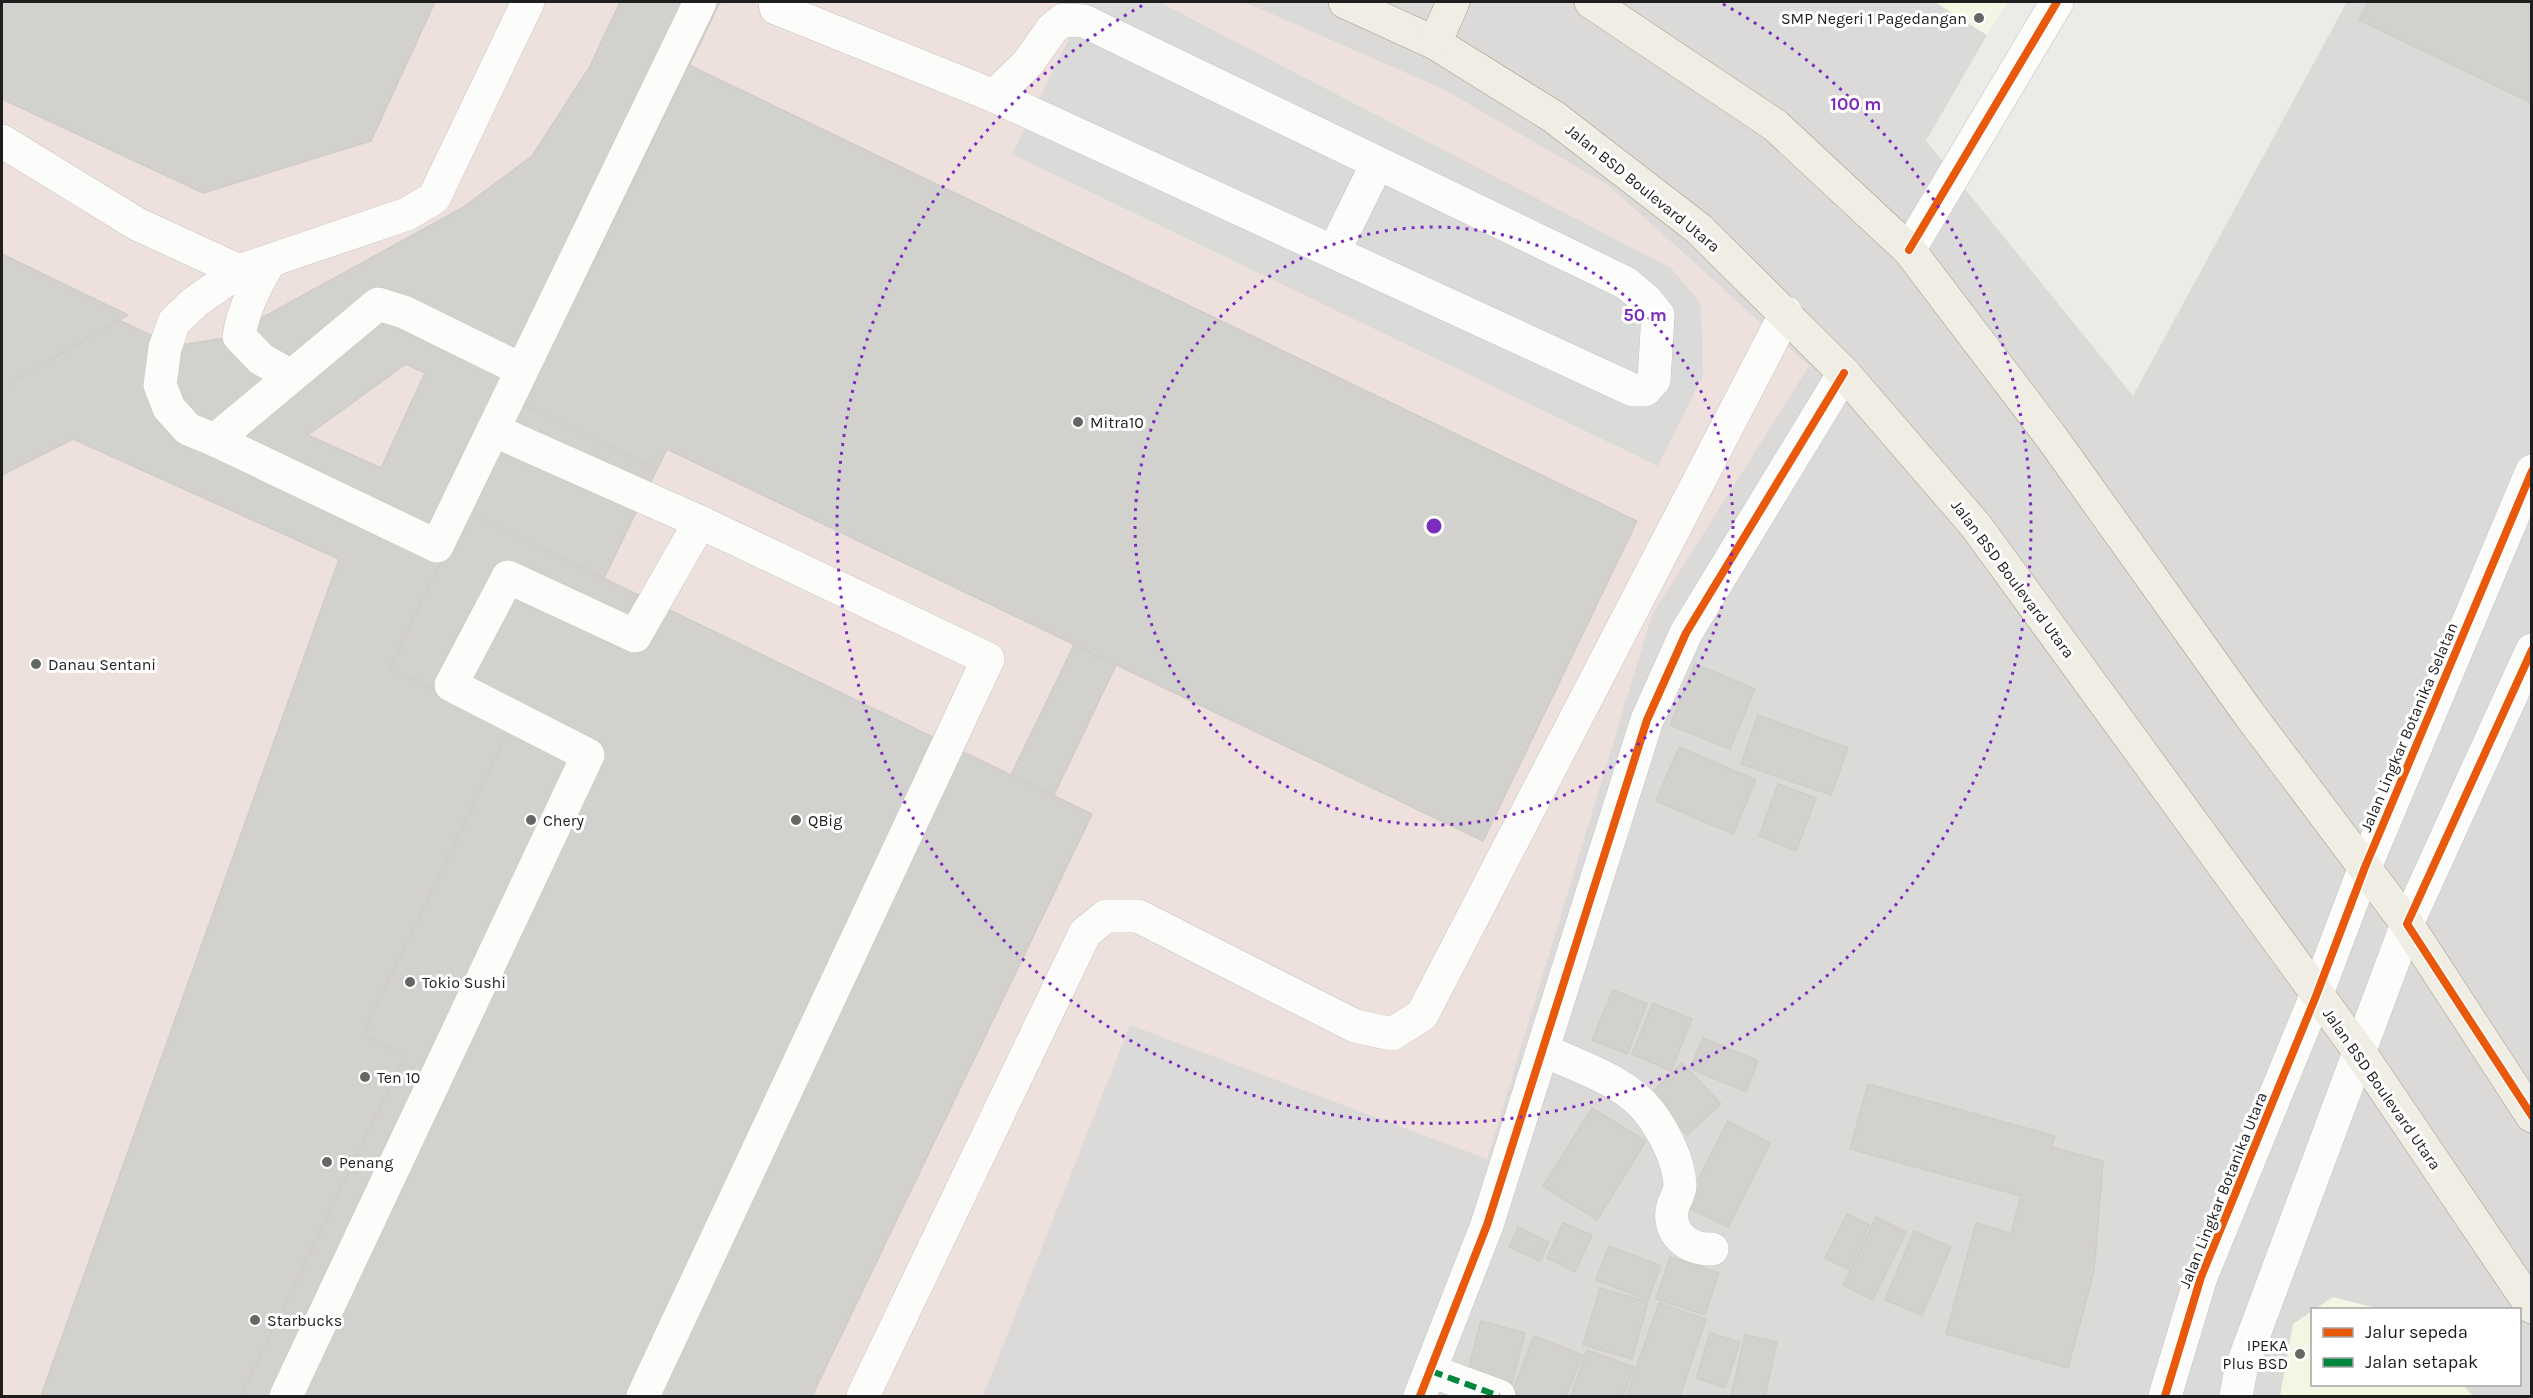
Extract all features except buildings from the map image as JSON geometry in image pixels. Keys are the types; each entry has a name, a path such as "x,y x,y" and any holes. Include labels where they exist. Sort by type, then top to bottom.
{"main road":[{"name":"Jalan BSD Boulevard Utara","path":"1345,2 1435,43 1554,117 1699,229 1844,373 1976,526 2316,996 2361,1054 2532,1307"},
{"path":"1435,43 1453,2"},
{"path":"1591,2 1776,126 1909,250 2052,438 2249,714 2407,924 2532,1116"}],"street":[{"path":"528,2 434,198 407,214 238,271 195,302 174,322 164,357 160,385 169,408 188,429 436,546 700,2"},
{"path":"775,2 776,8 994,96 1633,390 1645,390 1654,380 1658,315 1646,298 1626,283 1084,21 1063,20 1052,29 1028,63 994,96"},
{"path":"1909,250 2056,2"},
{"path":"2,141 137,224 238,271"},
{"path":"1334,251 1377,164"},
{"path":"270,261 250,296 242,316 239,336 261,359 291,376"},
{"path":"215,440 378,304 404,312 522,370"},
{"path":"863,1396 1085,933 1106,916 1138,915 1355,1026 1392,1034 1422,1015 1786,313"},
{"path":"1499,1396 1426,1384 1487,1225 1651,709 1686,633 1844,373"},
{"path":"493,430 700,522 988,659 643,1396"},
{"name":"Jalan Lingkar Botanika Selatan","path":"2316,996 2365,867 2532,471"},
{"path":"286,1396 588,755 451,685 508,577 635,636 700,522"},
{"path":"2236,1396 2241,1369 2361,1054 2407,924 2532,650"},
{"name":"Jalan Lingkar Botanika Utara","path":"2165,1396 2201,1277 2316,996"},
{"path":"1543,1050 1608,1079 1629,1093 1648,1111 1671,1152 1680,1183 1671,1217 1674,1230 1690,1246 1712,1249"}],"shaded area":[{"name":"QBig","path":"2,2 1935,2 1987,35 1926,141 2133,396 2347,2 2531,2 2531,1396 2,1396"},
{"name":"QBig","path":"2,2 1244,2 1443,89 1608,185 1809,366 1652,615 1487,1159 1130,1025 983,1396 2,1396"},
{"path":"1087,2 1159,2 1671,268 1701,304 1703,376 1658,466 1012,154"},
{"name":"SMP Negeri 1 Pagedangan","path":"1935,2 2008,2 1987,35"},
{"name":"IPEKA Plus BSD","path":"2333,1297 2376,1308 2316,1308"},
{"name":"IPEKA Plus BSD","path":"2311,1312 2311,1386 2464,1386 2473,1396 2280,1396 2293,1324"}],"marked path":[{"path":"1431,1371 1499,1396"}],"cycle path":[{"path":"1909,250 2057,2"},
{"path":"1420,1396 1487,1225 1647,720 1686,633 1844,373"},
{"path":"2165,1396 2201,1277 2316,996 2365,867 2532,471"},
{"path":"2532,650 2407,924 2532,1116"}],"place":[{"name":"SMP Negeri 1 Pagedangan","path":"1979,18"},
{"name":"Mitra10","path":"1078,422"},
{"name":"Danau Sentani","path":"36,664"},
{"name":"Chery","path":"531,820"},
{"name":"QBig","path":"796,820"},
{"name":"Tokio Sushi","path":"410,982"},
{"name":"Ten 10","path":"365,1077"},
{"name":"Penang","path":"327,1162"},
{"name":"Starbucks","path":"255,1320"},
{"name":"IPEKA Plus BSD","path":"2300,1354"}]}
